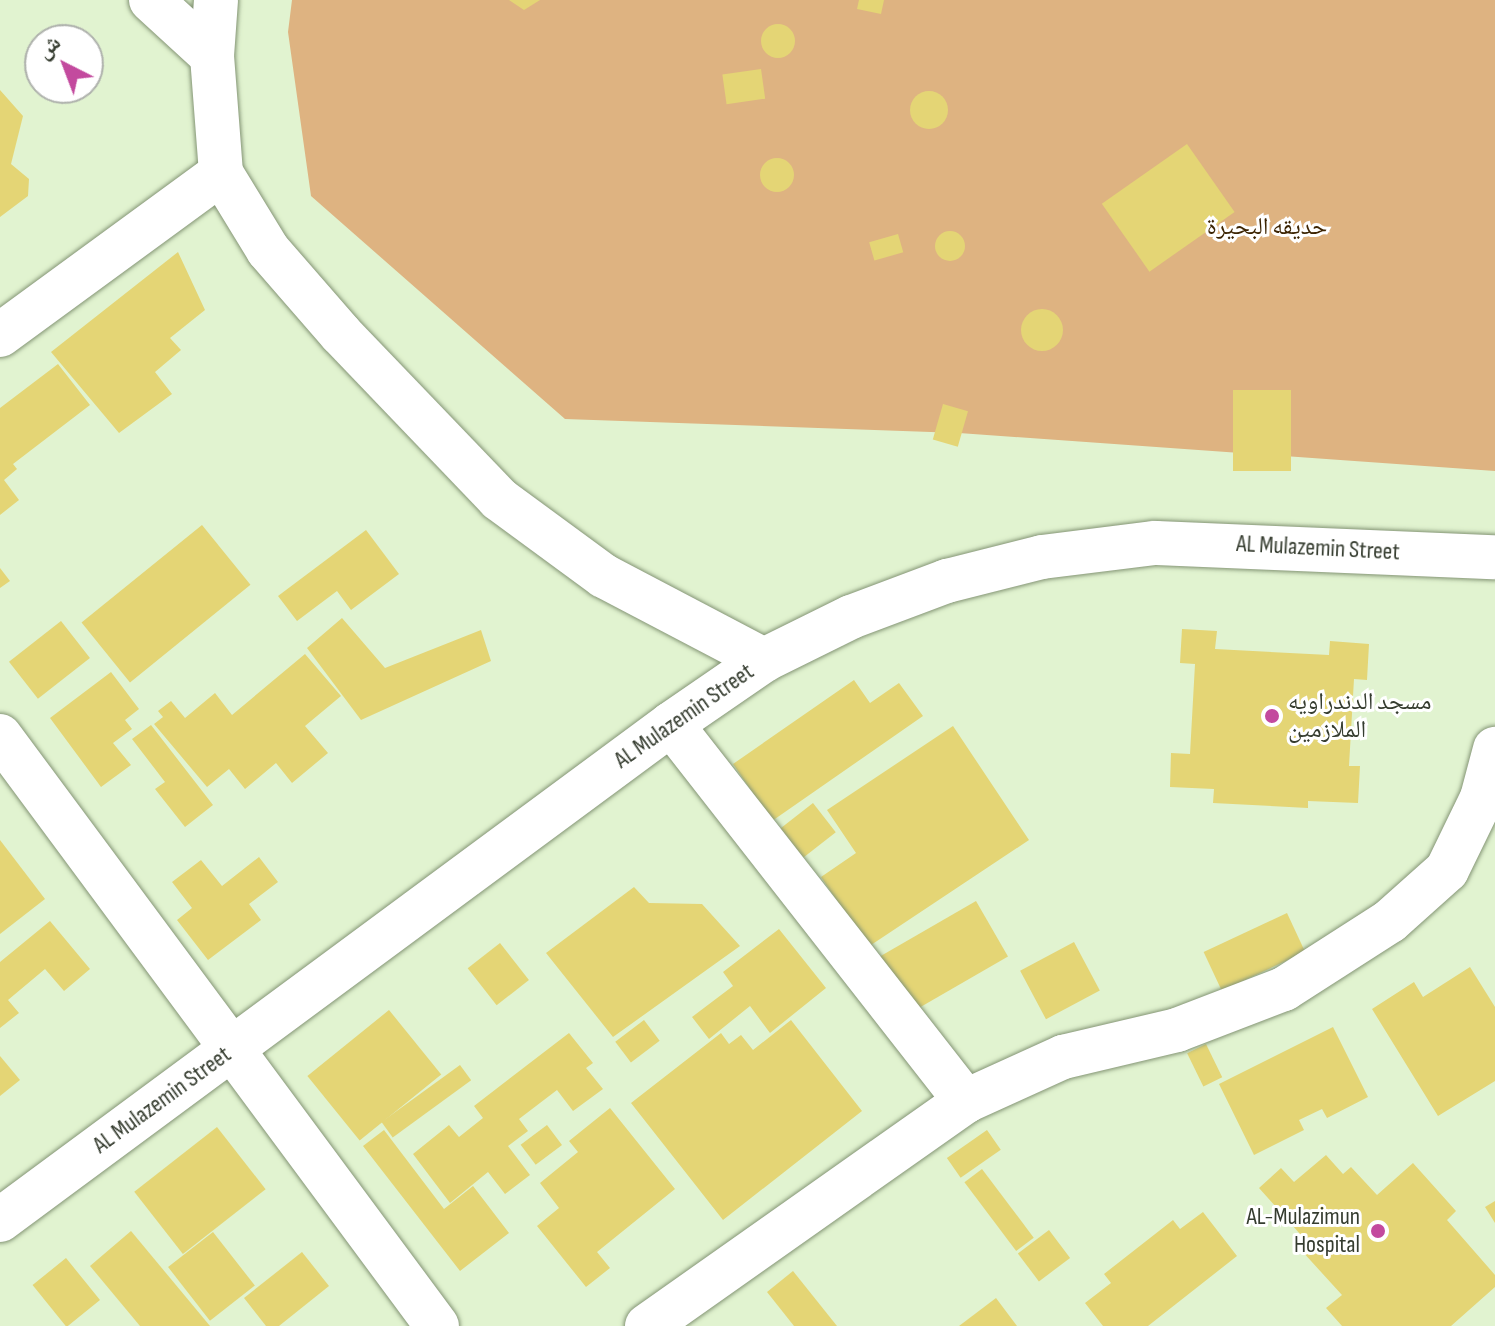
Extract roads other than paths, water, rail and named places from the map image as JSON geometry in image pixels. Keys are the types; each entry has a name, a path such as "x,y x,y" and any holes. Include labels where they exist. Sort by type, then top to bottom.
{"street":[{"path":"151,0 212,56"},
{"path":"216,0 212,56 221,173 268,250 341,334 499,499 604,576 764,660"},
{"path":"0,335 221,173"},
{"name":"AL Mulazemin Street","path":"0,1220 671,724 764,660 851,617 947,581 1042,557 1155,543 1246,543 1495,557"},
{"path":"671,724 966,1101"},
{"path":"0,736 437,1326"},
{"path":"647,1326 966,1101 1063,1057 1177,1030 1284,989 1390,921 1447,870 1482,798 1495,749"}],"place":[{"name":"مسجد الدندراويه الملازمين","path":"1272,716"},
{"name":"AL-Mulazimun Hospital","path":"1378,1231"}],"park label":[{"name":"حديقه البحيرة","path":"1267,227"}]}
